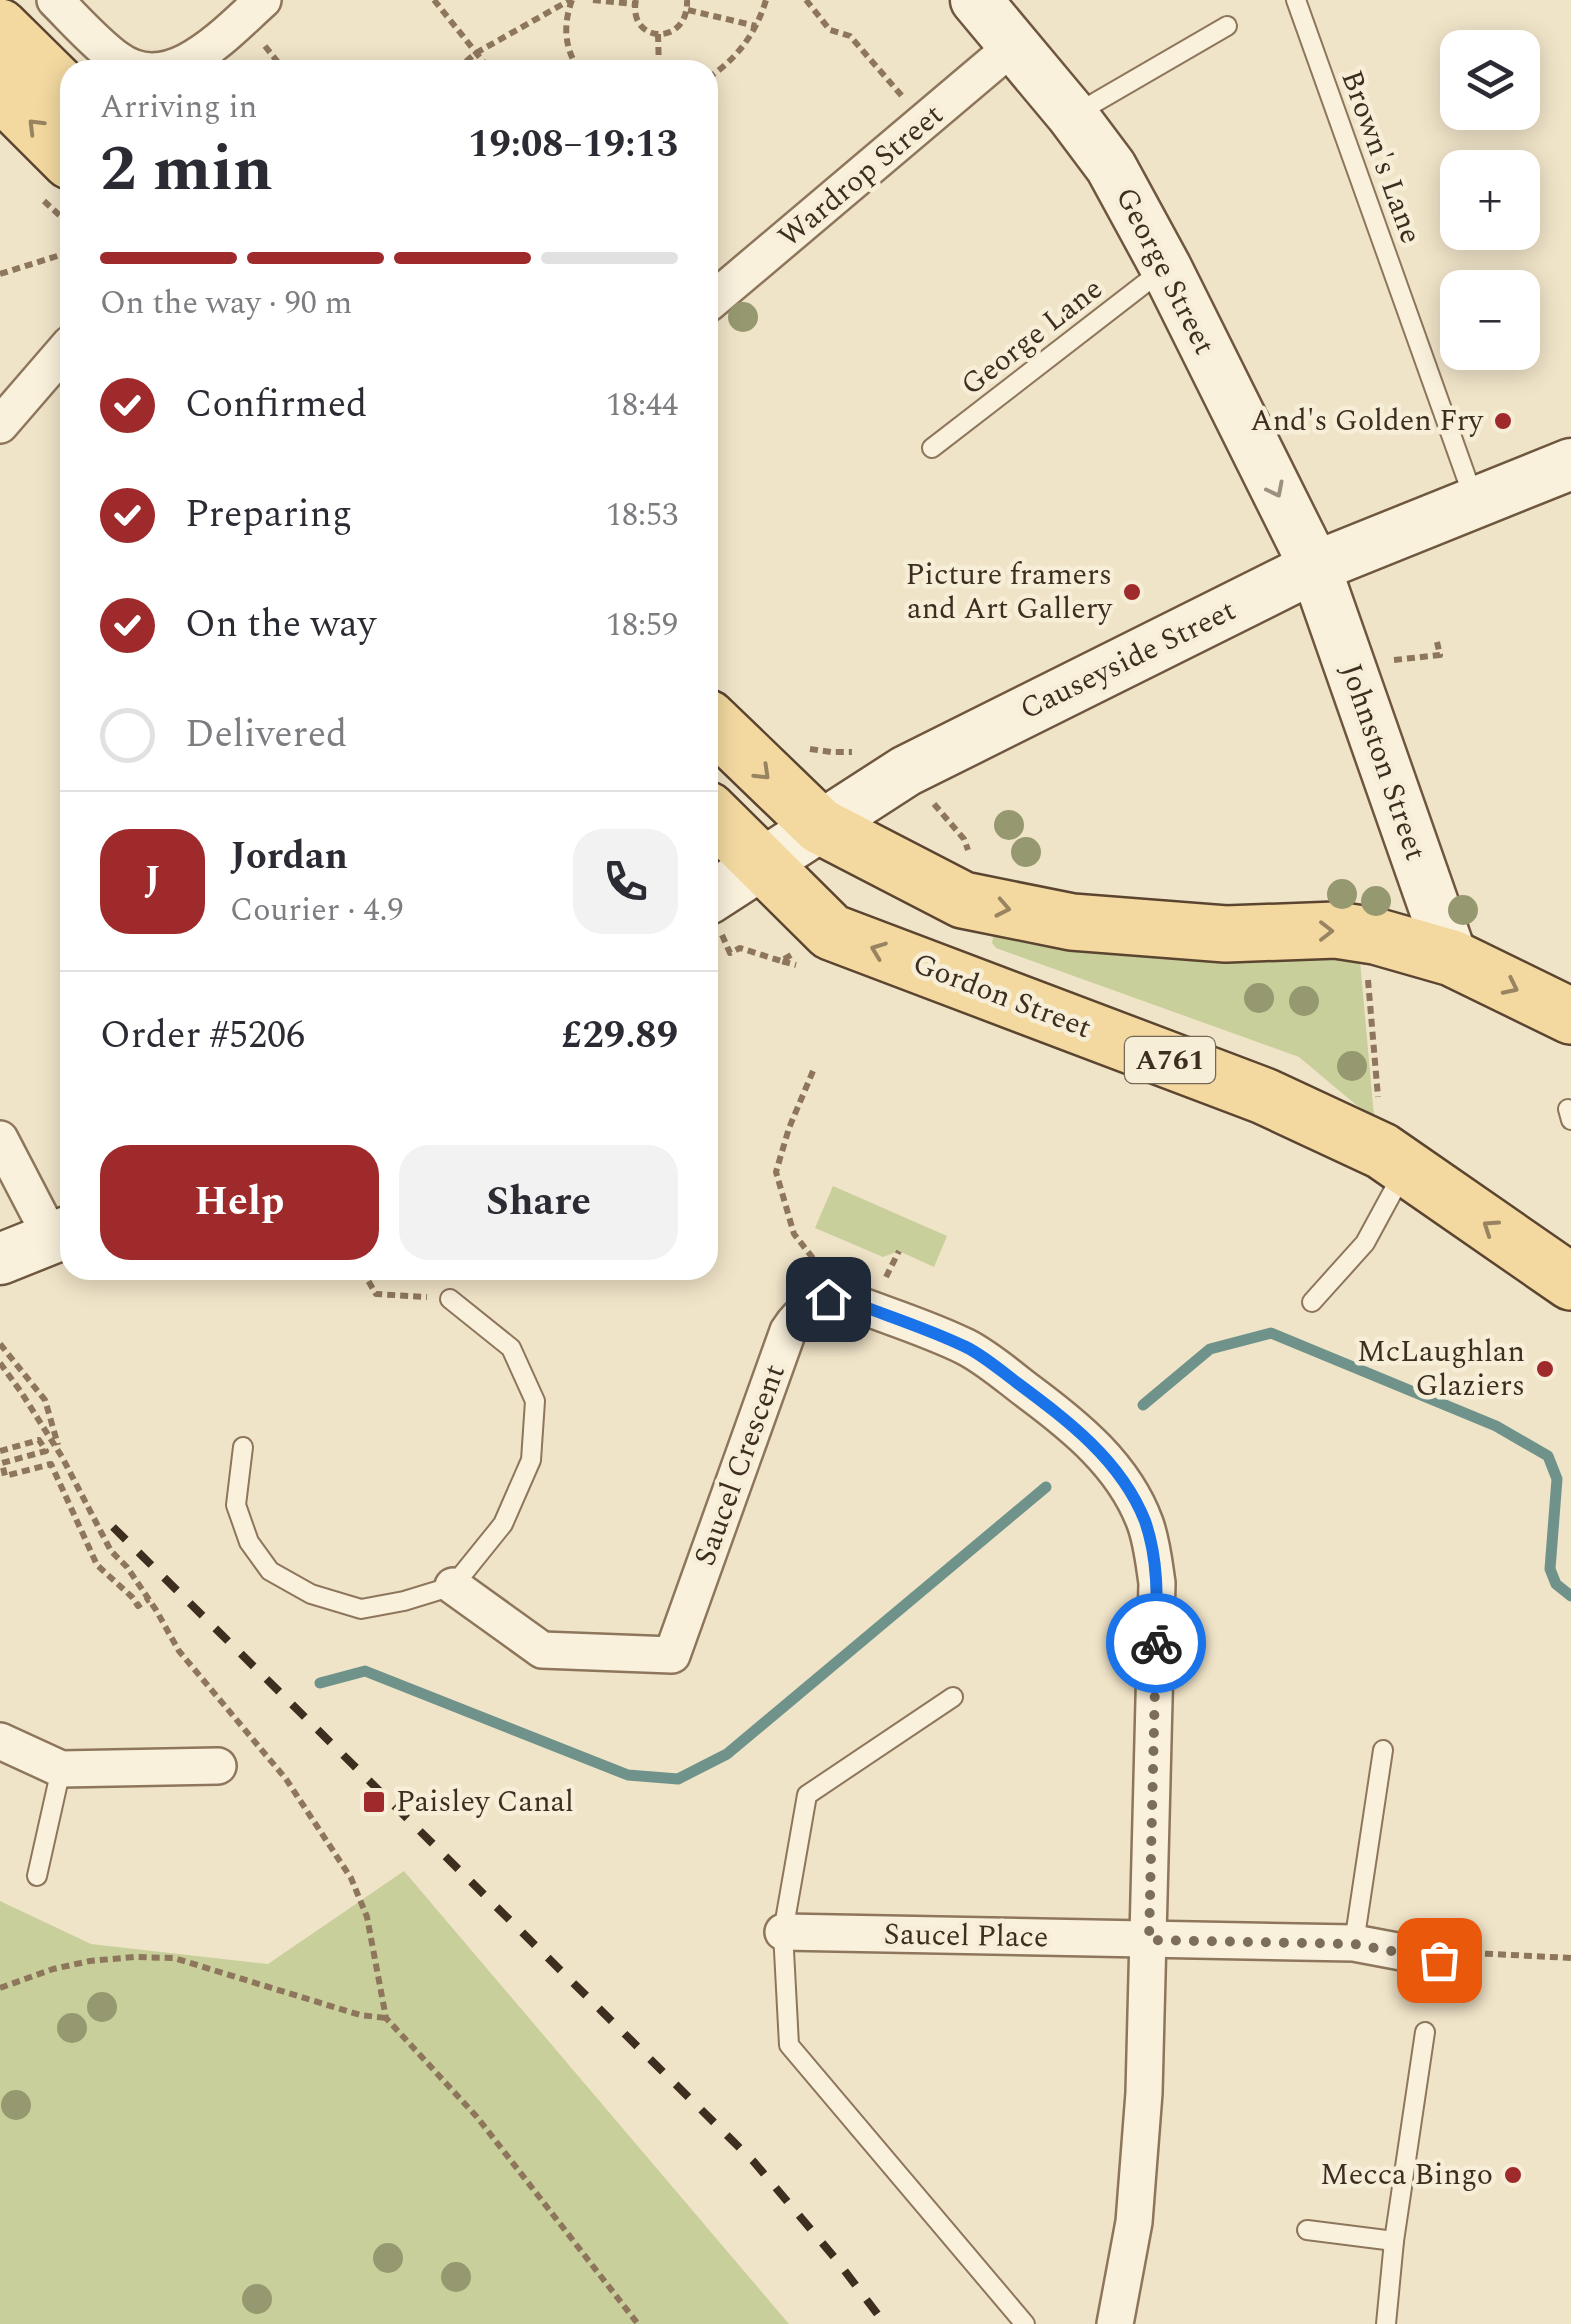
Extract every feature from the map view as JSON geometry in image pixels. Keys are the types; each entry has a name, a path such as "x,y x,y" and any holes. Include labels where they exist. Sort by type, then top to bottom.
{"main road":[{"path":"0,27 60,86"},
{"path":"0,91 60,151"},
{"path":"718,728 820,826 963,900 1072,922 1226,934 1336,930 1364,934 1452,958 1571,1016"},
{"name":"A761","path":"718,820 760,864"},
{"name":"Gordon Street","path":"760,864 830,932 1264,1096 1394,1160 1571,1282"}],"street":[{"path":"55,0 119,60"},
{"path":"192,60 263,0"},
{"name":"George Street","path":"976,0 1111,167 1166,268 1315,567"},
{"name":"Wardrop Street","path":"718,296 1014,46"},
{"path":"0,425 60,356"},
{"name":"Causeyside Street","path":"718,903 760,864 906,771 1315,567 1571,464"},
{"name":"Johnston Street","path":"1315,567 1452,958"},
{"path":"0,1139 60,1233"},
{"path":"0,1259 60,1235"},
{"path":"844,1299 967,1348 1066,1420 1118,1474 1145,1522 1152,1548 1158,1583 1144,2093 1134,2222 1115,2324"},
{"name":"Saucel Crescent","path":"453,1586 542,1650 672,1655 788,1332 795,1320 815,1304 844,1299"},
{"path":"0,1741 61,1770 218,1766"},
{"name":"Saucel Place","path":"783,1932 1354,1944 1439,1960"}],"lane":[{"name":"Brown's Lane","path":"1296,0 1475,502"},
{"path":"1072,116 1227,26"},
{"name":"George Lane","path":"932,448 1166,268"},
{"path":"1312,1302 1365,1242 1394,1160"},
{"path":"243,1447 236,1504 249,1542 270,1571 311,1594 361,1609 453,1586 503,1524 531,1460 535,1401 510,1348 450,1299"},
{"path":"953,1697 808,1795 783,1932 789,2045 1024,2324"},
{"path":"1354,1944 1383,1750"},
{"path":"38,1876 61,1770"},
{"path":"1386,2324 1394,2241 1425,2032"},
{"path":"1307,2230 1394,2241"}],"path":[{"path":"434,0 482,60"},
{"path":"468,60 571,0"},
{"path":"571,0 565,30 573,60"},
{"path":"593,0 635,2 639,24 658,34 669,33 685,20 687,0"},
{"path":"718,70 733,58 756,26 766,0"},
{"path":"806,0 830,30 850,36 925,122"},
{"path":"688,10 756,26"},
{"path":"658,34 659,60"},
{"path":"0,274 60,255"},
{"path":"1392,660 1440,654 1437,642"},
{"path":"718,926 730,953 740,948 781,961"},
{"path":"1364,934 1394,1160"},
{"path":"813,1071 776,1172 794,1234 844,1299"},
{"path":"368,1280 376,1294 450,1299"},
{"path":"0,1344 45,1400 62,1457"},
{"path":"0,1364 62,1457 111,1551 127,1566 179,1651 286,1779 351,1878 366,1917 386,2018 477,2117 638,2324"},
{"path":"0,1452 39,1440 46,1451 2,1463 5,1476 51,1464 97,1565 138,1606 149,1599"},
{"path":"1439,1960 1463,1952 1571,1958"},
{"path":"0,1988 90,1961 174,1958 360,2016 386,2018"}],"green space":[{"path":"994,932 1360,961 1374,1116 1299,1057 996,948 992,943"},
{"path":"833,1186 947,1236 934,1267 899,1251 883,1257 815,1228"},
{"path":"404,1871 789,2324 0,2324 0,1901 91,1944 268,1964"}],"waterway":[{"path":"1143,1405 1210,1349 1271,1333 1496,1426 1548,1456 1557,1479 1550,1569 1556,1584 1571,1596"},
{"path":"320,1683 365,1671 628,1775 678,1779 727,1754 1046,1487"}],"railway":[{"path":"113,1527 754,2162 885,2324"}],"way so far":[{"path":"1156,1643 1149,1940 1354,1944 1439,1960"}],"place":[{"name":"And's Golden Fry","path":"1503,421"},
{"name":"Picture framers and Art Gallery","path":"1132,592"},
{"name":"McLaughlan Glaziers","path":"1545,1369"},
{"name":"Paisley Canal","path":"374,1802"},
{"name":"Mecca Bingo","path":"1513,2175"}],"route":[{"path":"828,1299 844,1299 967,1348 1094,1445 1132,1495 1145,1522 1158,1583 1156,1643"}]}
